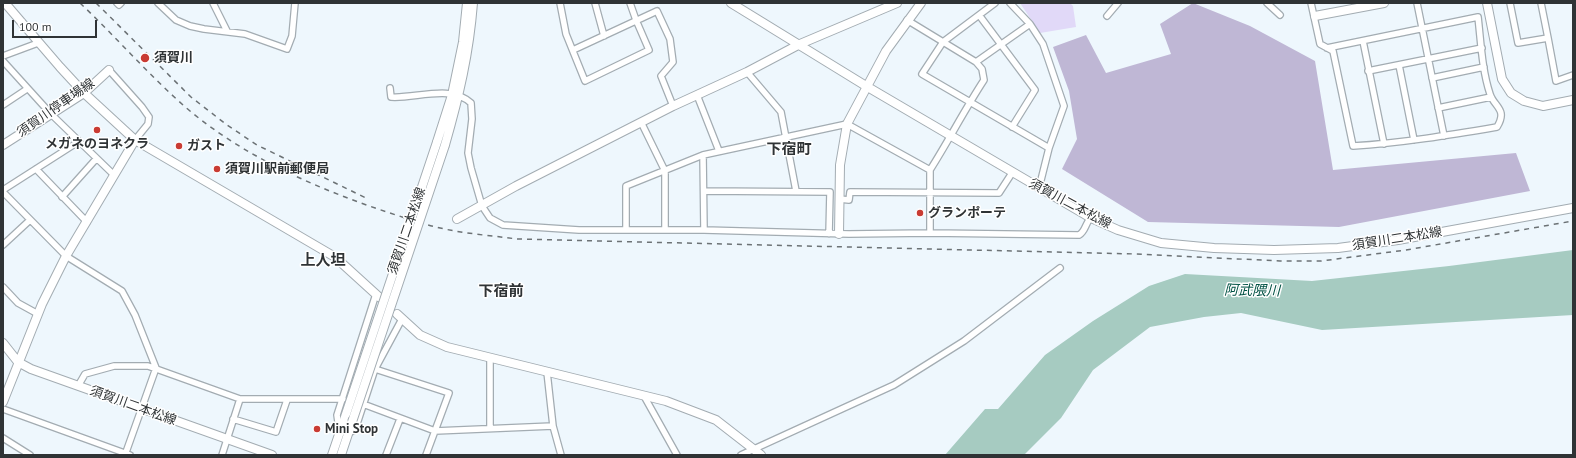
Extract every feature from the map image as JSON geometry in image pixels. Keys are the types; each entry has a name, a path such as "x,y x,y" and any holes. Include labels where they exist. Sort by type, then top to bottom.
{"main road":[{"path":"5,3 38,43 84,92 135,140 335,257 377,295"},
{"name":"須賀川二本松線","path":"456,96 466,3"},
{"name":"須賀川二本松線","path":"341,455 456,96 470,43 473,3"},
{"name":"須賀川二本松線","path":"731,3 800,44 866,86 1091,218 1118,230 1161,243 1214,248 1274,250 1345,247 1398,240 1573,208"},
{"path":"458,219 516,186 673,106 747,72 800,44 897,3"},
{"path":"1315,16 1384,3"},
{"path":"1488,3 1502,79 1511,93 1524,101 1543,106 1573,100"},
{"path":"839,234 840,165 847,124 886,50 918,4"},
{"name":"須賀川停車場線","path":"3,145 84,92 109,70"},
{"path":"3,402 5,388 66,256 135,140"},
{"name":"須賀川二本松線","path":"332,455 441,144"},
{"path":"399,316 420,335 436,343 680,406 716,420 758,452"},
{"name":"須賀川二本松線","path":"3,343 18,362 31,369 272,455"},
{"path":"335,455 336,451 344,447"}],"street":[{"path":"117,3 119,5 121,3"},
{"path":"213,3 227,31"},
{"path":"160,4 176,20 190,26 204,30 227,31 245,34 287,49 292,36 295,3"},
{"path":"560,3 566,34 584,81 649,50 630,3"},
{"path":"596,3 604,36"},
{"path":"995,3 943,42 922,74 1049,148"},
{"path":"1010,3 1030,24 1043,44 1064,106 1049,148 1039,188"},
{"path":"1107,16 1118,3"},
{"path":"1267,3 1280,15"},
{"path":"1311,3 1320,44 1327,48 1333,51 1353,146 1384,144 1498,127 1501,121 1500,107 1490,97 1485,79 1478,17 1327,48"},
{"path":"1416,3 1444,136"},
{"path":"1510,3 1518,43 1548,38"},
{"path":"1542,3 1556,81 1573,75"},
{"path":"573,50 657,11 670,39 673,62 661,76 673,106"},
{"path":"979,15 1035,90 1012,126"},
{"path":"907,20 976,62 982,69 984,80 970,101 930,170 930,233"},
{"path":"976,62 1030,24"},
{"path":"1363,41 1384,144"},
{"path":"3,56 38,43"},
{"path":"1368,71 1482,48"},
{"path":"3,61 27,89 78,142 114,175"},
{"path":"1399,65 1414,140"},
{"path":"1432,78 1484,67"},
{"path":"109,70 142,106 149,117 148,124 135,140"},
{"path":"747,72 781,112 787,137 796,191"},
{"path":"390,88 391,97 403,98 438,94 456,96 471,103 472,119 468,153 482,206 490,218 503,225 552,229 704,230 829,234 930,233 1079,235 1082,233 1086,222 1091,218"},
{"path":"3,105 27,89"},
{"path":"697,95 719,151"},
{"path":"1438,108 1490,97"},
{"path":"641,122 664,171 665,230"},
{"path":"626,230 626,186 703,155 847,124 930,170"},
{"path":"3,409 127,454 141,408 156,368 135,314 122,291 66,256 3,191 78,142"},
{"path":"703,155 704,230"},
{"path":"62,196 96,158"},
{"path":"36,169 87,222"},
{"path":"839,199 849,200 850,192 999,194 1012,172"},
{"path":"704,191 830,192 829,234"},
{"path":"3,245 30,220"},
{"path":"742,455 758,452 894,386 964,341 1060,268"},
{"path":"3,287 18,303 38,314"},
{"path":"339,433 337,415 377,295"},
{"path":"348,433 355,430 375,369 399,316"},
{"path":"490,358 490,428"},
{"path":"78,386 85,374 114,366 156,368 240,398 287,400 343,399"},
{"path":"375,369 449,393 426,455"},
{"path":"547,372 553,426 561,455"},
{"path":"644,396 677,455"},
{"path":"222,455 240,398"},
{"path":"233,419 276,432 287,400"},
{"path":"363,404 435,431 553,426"},
{"path":"386,455 400,419"},
{"path":"3,438 30,455"}],"shaded area":[{"path":"1020,3 1070,3 1073,6 1076,27 1040,33"},
{"path":"1193,3 1250,26 1315,61 1333,170 1516,153 1530,191 1339,227 1148,222 1062,169 1077,139 1069,91 1053,47 1086,35 1106,73 1171,54 1160,24"}],"water":[{"name":"阿武隈川","path":"1573,250 1573,315 1322,330 1241,313 1204,317 1150,327 1093,370 1061,418 1024,455 945,455 985,409 998,409 1045,355 1093,321 1149,286 1185,274 1312,281 1449,266"}],"railway":[{"path":"80,3 183,105 209,126 237,145 266,162 329,191 393,214 447,230 517,239 1137,254 1280,261 1321,261 1406,250 1573,221"},
{"path":"96,3 191,97 227,125 257,145 366,198"}],"place":[{"name":"須賀川","path":"145,58"},
{"name":"メガネのヨネクラ","path":"97,130"},
{"name":"ガスト","path":"179,146"},
{"name":"須賀川駅前郵便局","path":"217,169"},
{"name":"グランポーテ","path":"920,213"},
{"name":"Mini Stop","path":"317,429"}],"district":[{"name":"下宿町","path":"789,150"},
{"name":"上人坦","path":"323,261"},
{"name":"下宿前","path":"501,292"}]}
